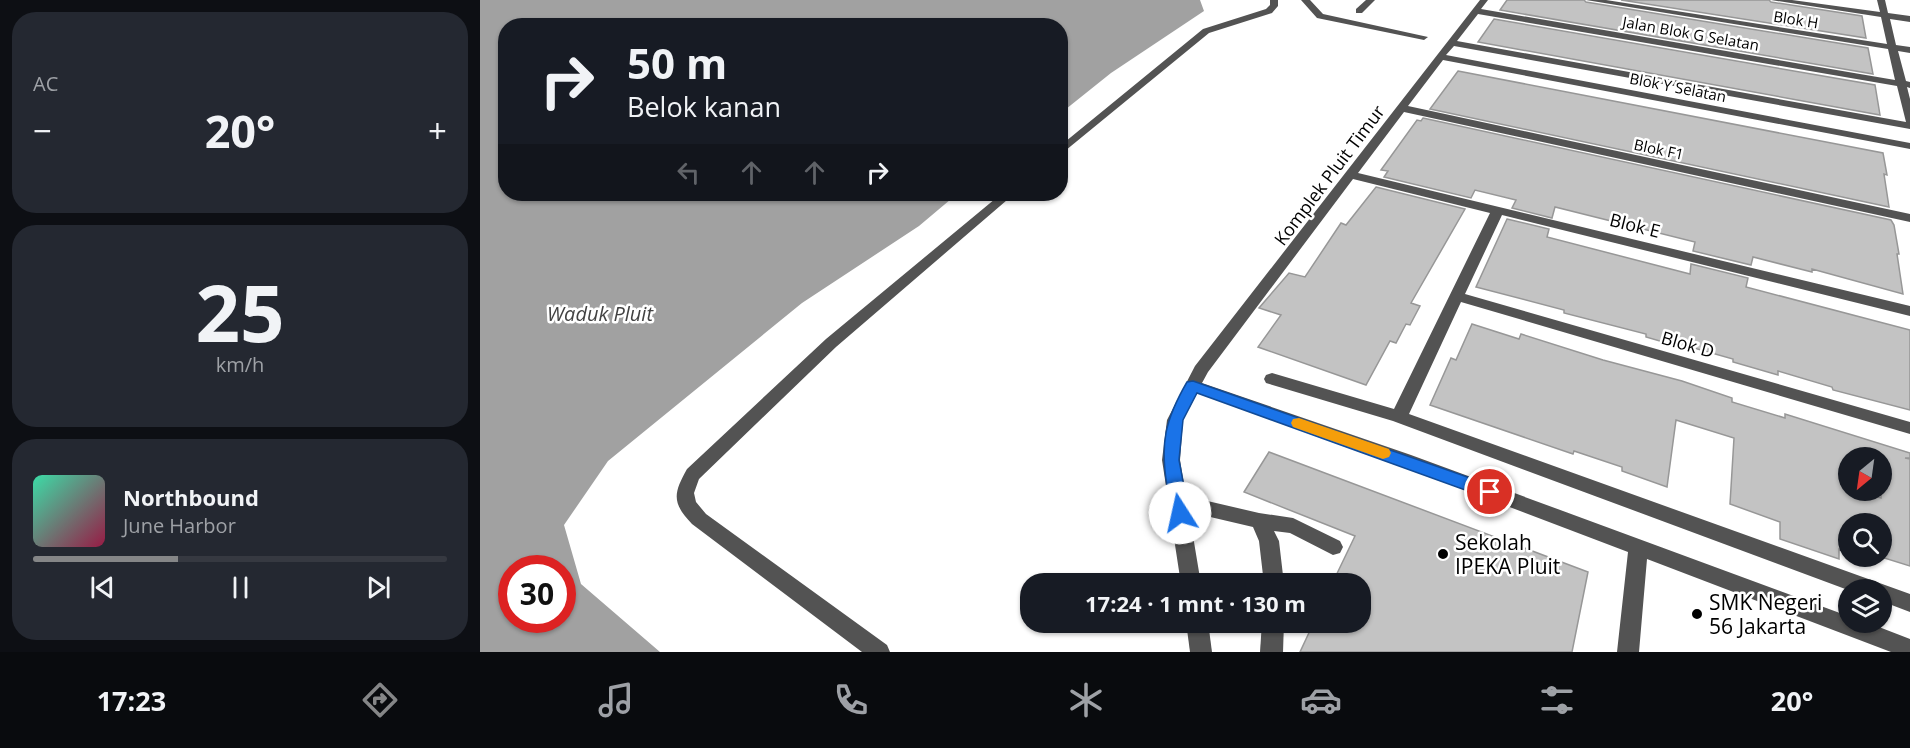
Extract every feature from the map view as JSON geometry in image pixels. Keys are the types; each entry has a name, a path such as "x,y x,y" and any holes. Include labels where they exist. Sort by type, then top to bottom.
{"street":[{"path":"1068,145 1206,31 1269,11 1274,6 1274,0"},
{"path":"1305,0 1320,16 1424,37"},
{"path":"1359,11 1371,0"},
{"name":"Blok H","path":"1590,0 1910,50"},
{"path":"1775,0 1910,19"},
{"path":"1881,0 1892,48 1906,84 1910,120"},
{"name":"Komplek Pluit Timur","path":"1189,573 1171,460 1175,420 1197,378 1480,5"},
{"name":"Jalan Blok G Selatan","path":"1480,5 1906,84"},
{"path":"1452,43 1910,126"},
{"name":"Blok Y Selatan","path":"1440,57 1910,146"},
{"name":"Blok F1","path":"1402,108 1910,218"},
{"name":"Blok E","path":"1352,175 1910,311"},
{"path":"879,652 699,519 688,507 684,497 693,474 831,344 1000,201"},
{"path":"1399,417 1498,210"},
{"name":"Blok D","path":"1455,296 1910,428"},
{"path":"1197,378 1405,460 1910,649"},
{"path":"1272,379 1399,417 1844,579"},
{"path":"1179,502 1259,521 1293,526 1333,547"},
{"path":"1259,521 1269,541 1273,573"},
{"path":"1628,652 1638,547"},
{"path":"1892,596 1910,603"},
{"path":"1198,633 1201,652"},
{"path":"1271,652 1273,633"}],"water":[{"name":"Waduk Pluit","path":"480,0 1200,0 1204,11 1111,73 1068,107 1068,18 498,18 498,201 949,201 919,226 802,303 608,461 564,525 573,555 498,555 498,633 576,633 576,567 581,584 660,652 480,652"}],"building":[{"path":"1507,0 1584,0 1868,48 1873,74 1500,10"},
{"path":"1621,0 1769,0 1862,16 1866,38"},
{"path":"1494,19 1875,85 1880,115 1478,42"},
{"path":"1458,71 1883,153 1889,207 1430,109"},
{"path":"1423,118 1891,220 1899,254 1897,254 1903,294 1812,269 1812,272 1753,257 1751,265 1693,251 1695,242 1555,207 1552,218 1512,208 1516,200 1475,190 1471,198 1384,177 1388,171 1381,170 1417,120 1421,121"},
{"path":"1376,187 1465,209 1411,303 1420,306 1410,325 1406,324 1396,343 1390,341 1366,385 1258,347 1281,315 1259,308 1289,273 1305,277 1341,223 1346,225"},
{"path":"1507,219 1549,229 1547,237 1690,274 1691,264 1748,278 1746,287 1910,330 1910,410 1833,390 1832,387 1778,371 1778,375 1733,362 1733,359 1687,346 1687,349 1646,337 1646,334 1476,287"},
{"path":"1472,324 1519,339 1521,334 1603,360 1682,381 1732,398 1732,402 1785,418 1785,414 1891,447 1838,447 1838,501 1892,501 1892,447 1910,453 1910,458 1905,458 1910,459 1910,566 1892,560 1892,513 1838,513 1838,559 1780,539 1780,522 1730,504 1734,438 1676,420 1667,487 1622,471 1622,467 1574,451 1573,454 1430,405 1451,358 1456,360"},
{"name":"Sekolah IPEKA Pluit","path":"1269,452 1588,572 1572,652 1300,652 1309,633 1371,633 1371,573 1337,573 1355,536 1244,492"}],"slow traffic":[{"path":"1299,423 1383,453"}],"place":[{"name":"Sekolah IPEKA Pluit","path":"1443,554"},
{"name":"SMK Negeri 56 Jakarta","path":"1697,614"}],"route":[{"path":"1180,513 1171,460 1175,420 1193,386 1490,492"}]}
